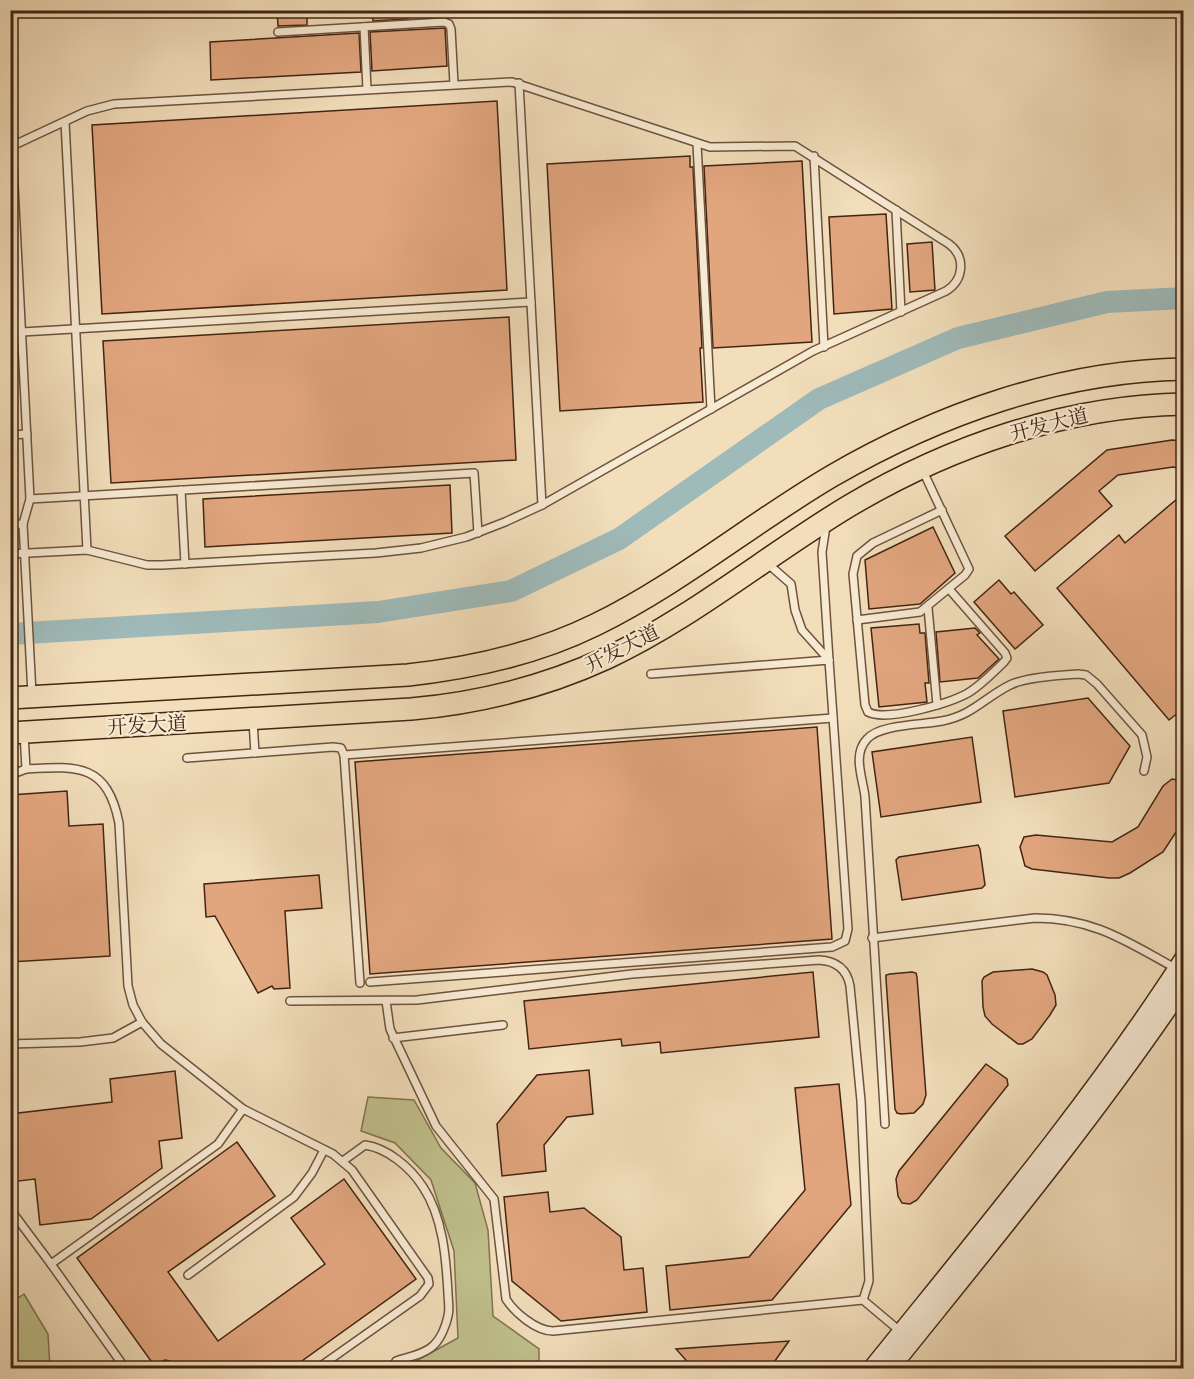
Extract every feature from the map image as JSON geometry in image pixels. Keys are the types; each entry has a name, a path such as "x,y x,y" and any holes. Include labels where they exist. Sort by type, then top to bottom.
{"main road":[{"name":"开发大道","path":"19,698 408,675 461,668 503,659 565,639 623,611 832,476 930,427 999,400 1070,381 1143,371 1184,369"},
{"name":"开发大道","path":"17,732 445,706 512,693 545,683 609,657 639,641 829,519 880,489 976,445 1043,423 1111,409 1184,404"},
{"path":"890,1368 907,1337 1182,972"},
{"path":"873,1368 907,1337"}],"lane":[{"path":"278,32 444,22 449,24 451,29 454,84"},
{"path":"364,27 367,90"},
{"path":"10,554 25,553 87,549 147,565 185,564 410,549 455,540 542,505 824,347 951,288 958,279 961,263 953,248 814,156 795,146 783,144 725,148 697,144 519,83 504,81 114,104 100,106 11,146 14,260 22,332 30,499 23,524 25,553 30,660 19,698"},
{"path":"519,83 542,505"},
{"path":"65,122 87,549"},
{"path":"697,144 711,409"},
{"path":"814,156 824,347"},
{"path":"896,210 901,312"},
{"path":"22,332 531,302"},
{"path":"10,435 27,434"},
{"path":"857,620 913,614 928,608 969,569 922,469"},
{"path":"30,499 474,473 478,532"},
{"path":"181,490 185,564"},
{"path":"942,510 873,543 856,556 853,574 865,705 868,712 876,715 937,705 968,693 1004,663 1007,658 1005,653 949,590"},
{"path":"370,982 838,945 845,941 848,930 822,552 825,529 829,519"},
{"path":"10,525 23,524"},
{"path":"765,561 791,584 797,620 802,630 829,660"},
{"path":"928,608 937,705"},
{"path":"10,651 19,698"},
{"path":"651,674 829,660"},
{"path":"885,1124 865,797 859,757 866,741 876,732 962,716 1012,684 1078,674 1092,679 1142,735 1147,757 1144,771"},
{"path":"344,756 833,718"},
{"path":"253,719 255,753"},
{"path":"17,732 26,769"},
{"path":"187,758 341,748 344,756 360,982"},
{"path":"10,775 26,769 66,766 85,770 101,782 112,798 119,823 128,986 133,1005 142,1022 161,1044 243,1109 343,1161 352,1170 426,1272 429,1284 420,1296 318,1368"},
{"path":"872,938 1035,918 1052,918 1102,929 1182,972"},
{"path":"290,1001 386,1001 446,997 632,974 819,960 838,966 846,974 850,986 861,1101 869,1281 863,1300"},
{"path":"386,1001 387,1019 393,1038 436,1126 494,1199 506,1299 540,1329 553,1331 863,1300 907,1337"},
{"path":"10,1044 80,1042 113,1038 142,1022"},
{"path":"393,1038 502,1025"},
{"path":"51,1264 218,1144 243,1109"},
{"path":"343,1161 365,1145 377,1147 405,1166 423,1187 435,1212 447,1261 448,1316 433,1346 396,1361"},
{"path":"188,1275 294,1197 312,1173 324,1150"},
{"path":"10,1209 125,1368"}],"green space":[{"path":"368,1097 414,1100 441,1148 475,1183 488,1230 493,1316 539,1349 539,1368 403,1368 458,1338 454,1251 431,1180 395,1143 361,1131"},
{"path":"24,1294 48,1334 50,1368 11,1368 11,1303"}],"building":[{"path":"277,10 307,10 307,25 278,26"},
{"path":"372,10 407,10 408,19 373,21"},
{"path":"445,28 447,66 372,71 370,32"},
{"path":"359,33 361,72 211,80 210,42"},
{"path":"497,101 507,290 102,314 92,125"},
{"path":"690,156 690,167 693,167 703,402 560,411 547,164"},
{"path":"802,161 812,342 713,348 704,166"},
{"path":"886,214 892,309 834,314 829,217"},
{"path":"932,242 935,290 910,292 907,244"},
{"path":"509,317 516,460 111,483 103,341"},
{"path":"1172,440 1184,441 1184,469 1173,467 1118,475 1099,491 1112,506 1035,571 1005,536 1107,450"},
{"path":"450,485 452,533 205,547 203,499"},
{"path":"1184,493 1184,708 1169,720 1057,588 1119,535 1125,543"},
{"path":"933,527 955,573 920,604 869,609 865,560"},
{"path":"999,580 1011,594 1014,592 1043,625 1015,649 974,602"},
{"path":"919,624 920,633 925,633 929,683 925,683 927,702 879,707 871,628"},
{"path":"975,628 980,633 977,635 999,659 978,678 940,682 936,632"},
{"path":"1088,698 1130,746 1109,783 1015,797 1003,711"},
{"path":"817,727 832,939 370,974 355,762"},
{"path":"972,737 981,802 881,817 872,752"},
{"path":"1172,779 1184,786 1184,820 1163,852 1130,873 1119,878 1109,878 1032,869 1025,866 1020,847 1024,837 1036,835 1112,842 1138,827 1163,786"},
{"path":"67,791 69,826 103,824 110,956 10,962 10,795"},
{"path":"978,845 985,885 982,888 902,900 896,860 899,857"},
{"path":"319,875 322,908 285,911 290,988 274,989 272,986 258,993 215,916 206,917 204,884"},
{"path":"1032,969 1047,975 1055,995 1056,1005 1032,1039 1018,1044 985,1016 982,981 984,977 993,972"},
{"path":"813,972 819,1037 661,1053 660,1042 622,1046 621,1039 529,1049 524,1001"},
{"path":"916,973 917,977 926,1095 923,1104 914,1113 901,1114 895,1109 886,975"},
{"path":"986,1064 1007,1079 1008,1085 917,1200 910,1204 902,1203 898,1196 896,1179 899,1171"},
{"path":"589,1070 593,1114 567,1117 544,1145 546,1171 502,1176 497,1124 537,1075"},
{"path":"175,1071 182,1138 159,1141 162,1168 91,1219 40,1225 35,1179 10,1182 10,1114 112,1102 110,1079"},
{"path":"839,1084 851,1205 772,1300 670,1310 666,1266 749,1257 805,1190 795,1088"},
{"path":"237,1142 275,1196 168,1272 218,1341 325,1264 291,1218 344,1179 416,1279 292,1368 175,1368 170,1361 165,1360 160,1362 159,1368 156,1368 77,1258"},
{"path":"548,1192 550,1212 584,1208 621,1237 624,1270 643,1268 647,1312 561,1321 512,1281 504,1197"},
{"path":"789,1341 770,1368 693,1368 676,1349"}],"waterway":[{"path":"10,634 378,612 511,591 619,539 819,399 958,338 1107,302 1184,298"}]}
